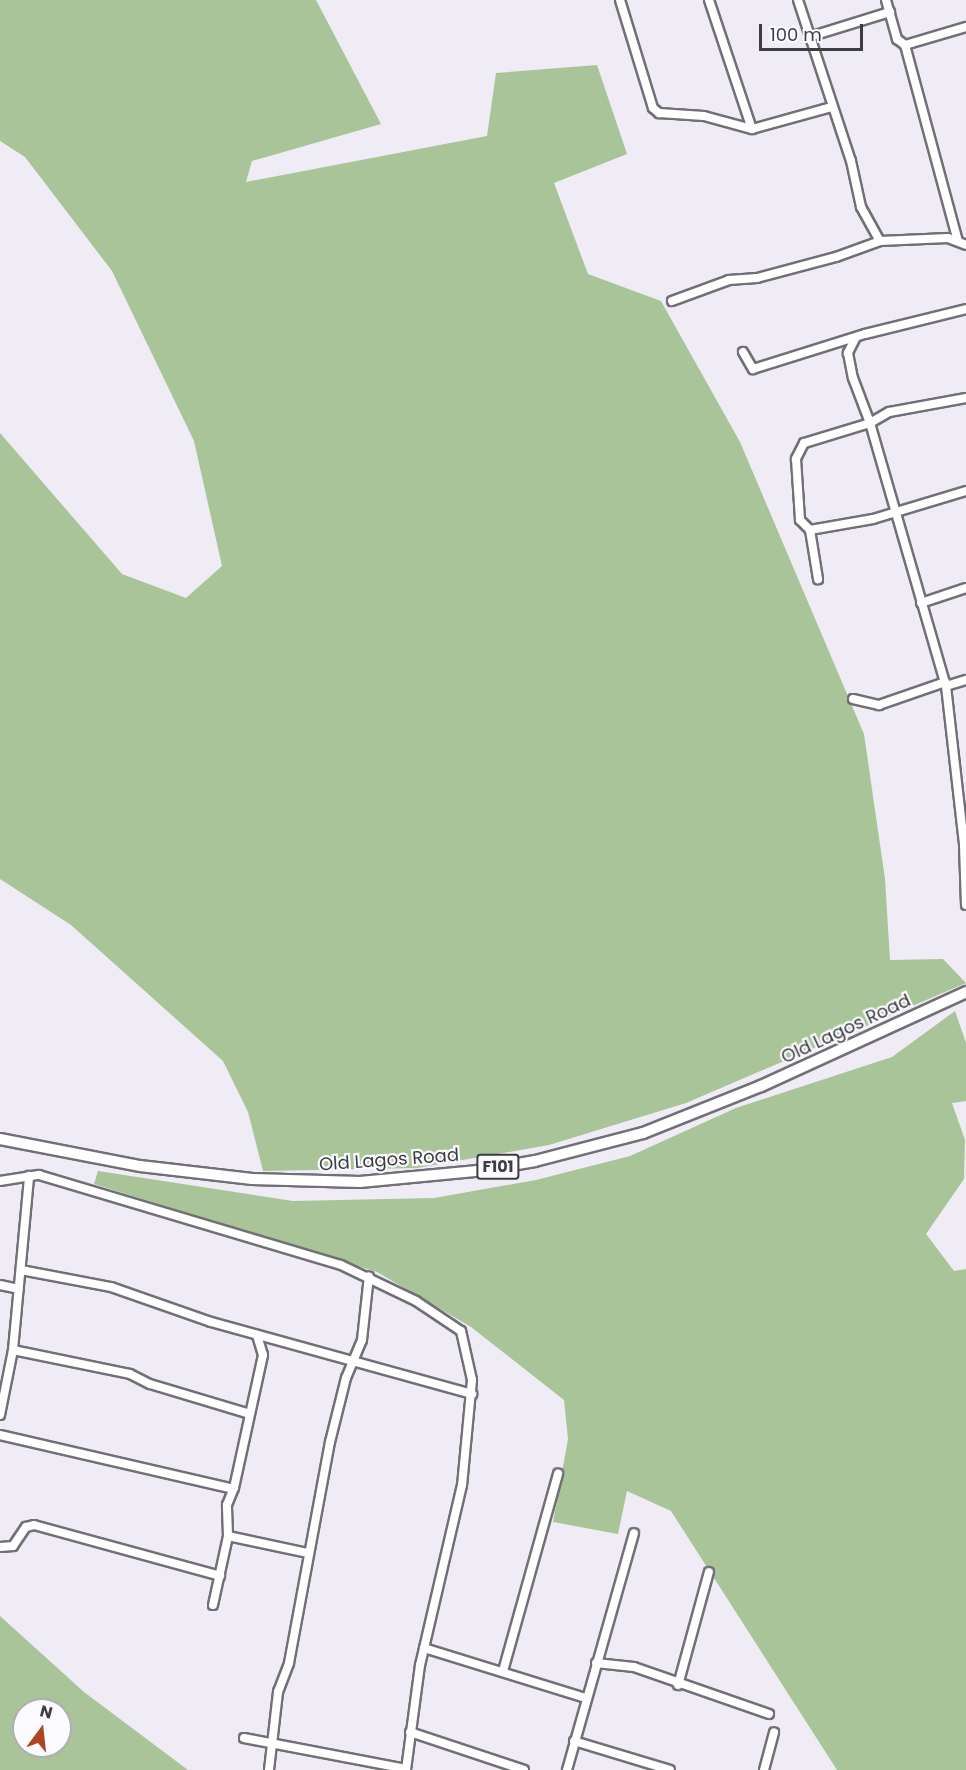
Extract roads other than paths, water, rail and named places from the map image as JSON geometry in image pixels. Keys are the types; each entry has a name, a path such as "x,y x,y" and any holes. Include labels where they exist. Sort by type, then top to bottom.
{"main road":[{"name":"Old Lagos Road","path":"0,1139 140,1166 252,1179 360,1182 477,1171 535,1161 643,1133 761,1086 966,992"}],"street":[{"path":"620,0 653,108 666,115 704,116 752,129 832,107"},
{"path":"709,0 752,129"},
{"path":"798,0 861,207 880,241"},
{"path":"672,302 729,280 757,278 825,260 880,241 919,237 962,243 905,45 897,39 886,0"},
{"path":"809,38 890,12"},
{"path":"905,45 966,27"},
{"path":"743,352 753,369 966,309"},
{"path":"855,339 848,358 870,423 946,684 965,845 966,905"},
{"path":"818,579 810,530 800,520 796,459 799,447 870,423 889,412 966,398"},
{"path":"810,530 836,528 966,491"},
{"path":"921,603 966,588"},
{"path":"853,699 879,705 966,680"},
{"path":"0,1415 13,1350 29,1176"},
{"path":"0,1181 39,1176 369,1276 457,1326 465,1341 472,1394 462,1485 424,1648 406,1770 244,1738"},
{"path":"21,1270 111,1287 256,1335 293,1341 356,1362 472,1394"},
{"path":"269,1770 274,1743 278,1692 288,1663 330,1442 346,1378 356,1362 368,1313 369,1276"},
{"path":"0,1285 19,1289"},
{"path":"213,1605 228,1536 225,1517 263,1355 256,1335"},
{"path":"13,1350 130,1374 250,1414"},
{"path":"0,1370 10,1372"},
{"path":"0,1435 233,1489"},
{"path":"502,1671 558,1474"},
{"path":"0,1547 10,1547 26,1527 34,1525 220,1576"},
{"path":"567,1770 634,1533"},
{"path":"228,1536 308,1553"},
{"path":"678,1685 709,1572"},
{"path":"424,1648 586,1698"},
{"path":"596,1663 634,1667 678,1685 769,1714"},
{"path":"410,1732 524,1770"},
{"path":"764,1770 774,1732"},
{"path":"574,1740 670,1770"}]}
